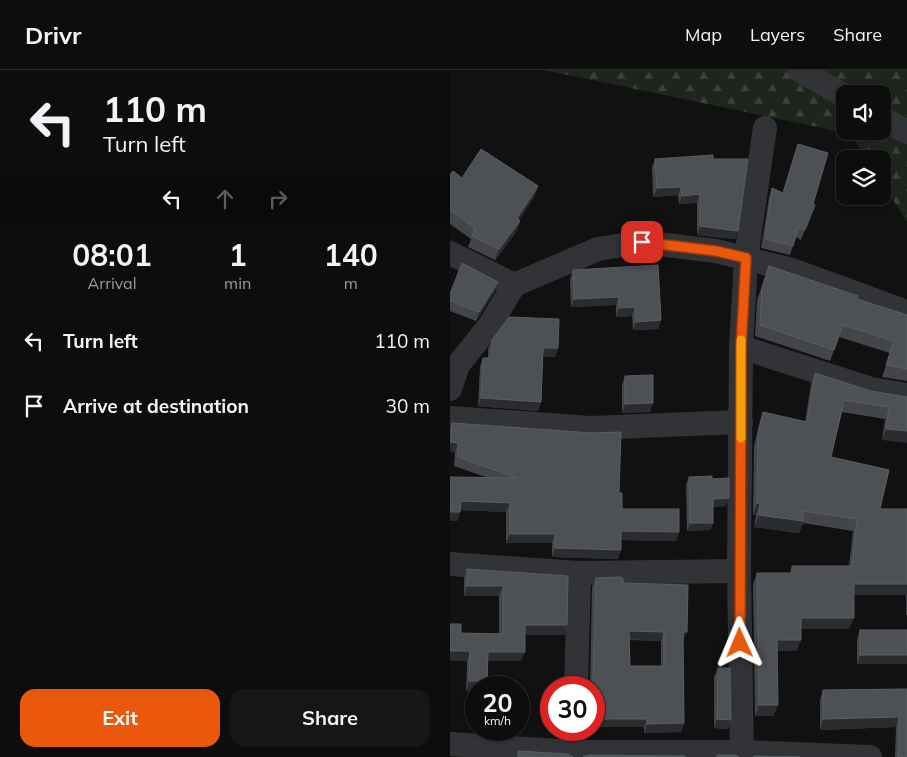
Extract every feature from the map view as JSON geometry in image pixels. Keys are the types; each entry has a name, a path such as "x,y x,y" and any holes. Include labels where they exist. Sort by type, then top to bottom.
{"street":[{"path":"799,70 836,91"},
{"path":"891,123 907,132"},
{"path":"742,754 739,571 741,347 746,258 765,128"},
{"path":"450,389 458,366 490,325 514,285 598,249 642,242 716,251 792,270 899,309"},
{"path":"450,253 514,285"},
{"path":"741,347 870,389 907,395"},
{"path":"450,418 590,428 741,422"},
{"path":"450,564 579,573 739,571"},
{"path":"576,676 579,573"},
{"path":"450,744 574,746 742,754 870,757"}],"green space":[{"path":"544,70 907,70 907,222 891,197 891,150 861,150 855,140 891,140 891,85 836,85 836,131"}],"building":[{"path":"798,144 828,153 813,204 815,205 805,230 798,228 793,246 765,239 772,188 783,193"},
{"path":"481,149 538,186 517,218 520,221 499,249 472,236 475,228 450,210 450,175 453,171 462,178"},
{"path":"713,155 713,159 748,159 738,231 700,226 700,194 682,196 681,187 657,188 655,159"},
{"path":"462,263 498,282 479,312 450,301 450,294"},
{"path":"658,265 661,320 636,322 635,307 619,308 619,297 574,299 573,270"},
{"path":"769,266 858,296 857,299 907,315 907,369 886,365 894,341 843,325 834,350 760,325 762,288"},
{"path":"509,317 559,319 558,348 543,348 541,402 481,398 483,358 491,358 492,340"},
{"path":"815,373 871,391 907,397 907,431 886,429 889,407 844,400 831,457 889,470 880,509 907,509 907,584 854,584 854,618 801,618 801,640 777,640 778,705 759,705 757,573 792,573 792,566 852,566 857,519 803,511 803,521 759,515 760,504 757,503 758,435 763,412 807,422"},
{"path":"653,375 653,403 625,404 625,376"},
{"path":"452,423 592,433 621,432 619,493 622,493 622,509 679,509 679,532 621,531 621,550 555,548 555,534 510,534 510,503 461,501 460,512 450,512 450,477 517,478 458,457 458,443 451,442"},
{"path":"712,476 712,479 729,478 729,498 713,499 713,523 690,523 689,477"},
{"path":"467,569 568,576 567,625 525,625 525,652 488,652 487,676 469,676 470,651 450,651 450,624 461,624 461,633 503,634 503,586 467,586"},
{"path":"621,577 623,583 688,585 687,632 683,632 684,723 647,724 647,719 605,719 605,676 593,676 596,578","holes":["629,631 664,632 664,666 630,666"]},
{"path":"860,630 907,630 907,655 860,655"},
{"path":"718,668 730,668 731,720 717,719"},
{"path":"907,689 907,757 898,757 899,717 823,719 823,690"},
{"path":"518,751 567,754 573,757 518,757"},
{"path":"588,755 685,756 685,757 583,757"},
{"path":"717,755 736,755 739,757 717,757"},
{"path":"755,756 800,757 753,757"}],"slow traffic":[{"path":"741,340 741,438"}],"route":[{"path":"642,242 716,251 746,258 741,347 740,643"}]}
